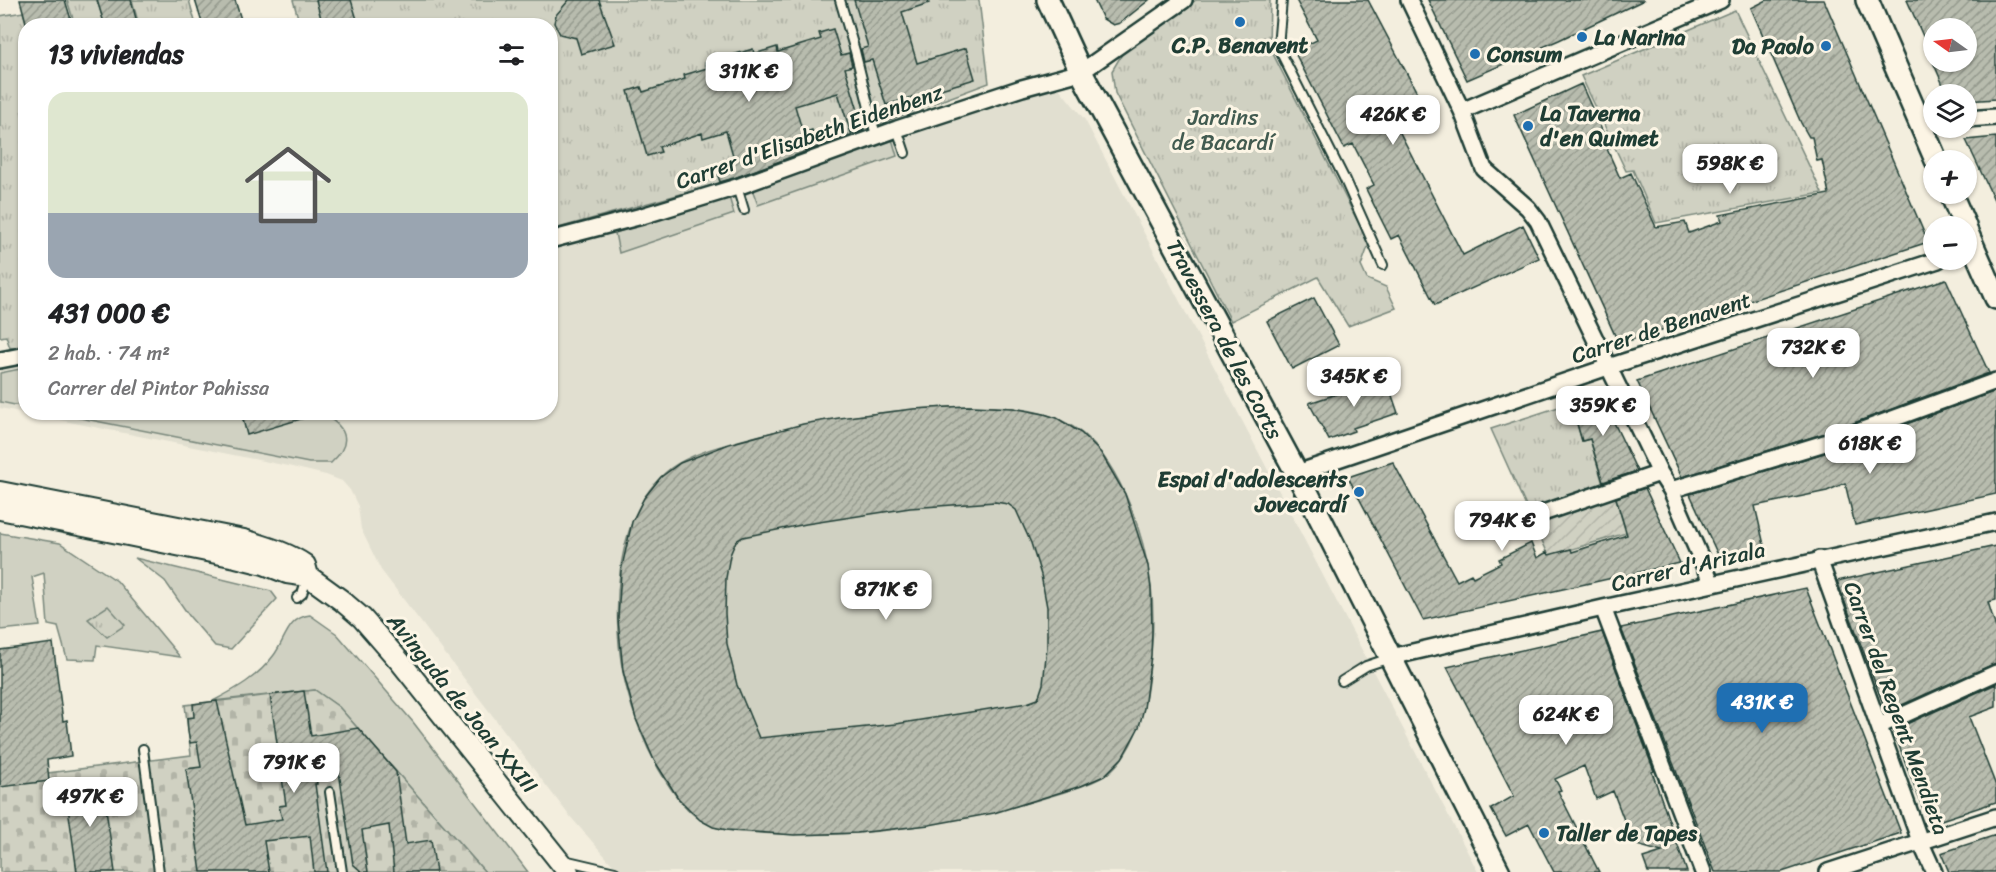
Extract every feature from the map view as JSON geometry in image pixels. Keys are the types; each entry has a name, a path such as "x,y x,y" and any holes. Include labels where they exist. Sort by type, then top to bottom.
{"main road":[{"name":"Travessera de les Corts","path":"1048,0 1081,72 1297,473 1499,872"},
{"path":"1867,0 1923,117"},
{"path":"1977,256 1996,298"}],"street":[{"name":"Carrer d'Elisabeth Eidenbenz","path":"558,238 642,216 736,187 897,129 1022,88 1081,72 1184,0"},
{"path":"1409,0 1462,111 1484,170 1528,208 1538,221 1660,473 1671,490 1712,584"},
{"path":"1462,111 1721,0"},
{"path":"1977,118 1996,117"},
{"name":"Carrer de Benavent","path":"1297,473 1608,367 1923,265"},
{"path":"0,360 18,357"},
{"path":"1671,490 1838,439 1996,381"},
{"path":"1540,514 1660,473"},
{"name":"Avinguda de Joan XXIII","path":"0,492 244,540 283,552 294,558 305,565 308,576"},
{"name":"Avinguda de Joan XXIII","path":"0,509 236,557 287,573 308,576 341,600 378,636 564,866"},
{"name":"Carrer d'Arizala","path":"1391,657 1819,559 1996,522"},
{"name":"Carrer del Regent Mendieta","path":"1819,559 1920,842 1934,872"},
{"path":"1603,608 1703,872"},
{"path":"1879,726 1996,673"},
{"path":"1828,872 1996,817"}],"lane":[{"path":"840,0 876,136"},
{"path":"1282,0 1278,47 1344,178 1383,265"},
{"path":"897,129 905,153"},
{"path":"736,187 744,210"},
{"path":"297,598 302,594 308,576"},
{"path":"1342,681 1366,666 1391,657"},
{"path":"143,749 159,872"},
{"path":"330,792 342,872"},
{"path":"564,866 615,872"}],"shaded area":[{"path":"1047,79 1054,82 1085,120 1478,872 619,872 568,814 381,570 361,529 358,506 350,490 342,481 288,466 60,420 558,420 558,247 610,233"},
{"path":"18,366 18,412 0,408 0,369"}],"green space":[{"path":"67,0 97,0 103,18 73,18"},
{"path":"132,0 189,0 194,18 137,18"},
{"path":"293,0 979,0 989,83 717,184 558,228 558,18 298,18"},
{"name":"Jardins de Bacardí","path":"1196,0 1270,0 1269,46 1369,244 1361,266 1367,279 1386,287 1396,308 1348,326 1318,277 1231,321 1115,93 1112,71 1122,54"},
{"path":"1735,10 1822,193 1656,223 1633,170 1626,171 1581,76"},
{"path":"23,12 25,18 18,18 18,346 10,348 6,336 0,337 0,16"},
{"path":"892,139 897,156 758,205 752,189"},
{"path":"729,197 734,214 619,253 615,233"},
{"path":"18,369 18,406 0,402 0,373"},
{"path":"1571,403 1582,441 1590,439 1604,488 1529,513 1491,429"},
{"path":"968,406 1028,410 1057,418 1070,425 1097,448 1120,484 1129,504 1148,567 1153,622 1144,708 1131,745 1124,756 1106,775 1084,786 1000,810 917,826 862,833 794,834 730,831 703,822 681,802 653,758 632,707 621,660 618,631 620,570 637,512 651,488 671,468 688,458 746,439 856,416"},
{"path":"91,420 332,420 344,434 343,448 331,463 309,463"},
{"path":"1614,492 1626,533 1549,556 1533,521"},
{"path":"0,533 60,543 117,581 180,657 97,645 95,660 67,659 58,627 48,625 44,573 32,577 40,626 0,630"},
{"path":"135,558 271,591 277,599 231,649 215,646 190,617 165,581"},
{"path":"108,606 125,625 107,637 88,619"},
{"path":"310,615 337,634 413,722 528,872 485,872 339,707 315,690 213,701 238,687 261,670 274,655 296,620"},
{"path":"315,690 339,707 485,872 0,872 0,779 191,755 185,705"}],"building":[{"path":"20,0 65,0 71,18 25,18"},
{"path":"97,0 131,0 136,18 103,18"},
{"path":"195,0 235,0 241,18 201,18"},
{"path":"316,0 351,0 357,18 321,18"},
{"path":"569,0 599,0 615,44 581,54 576,38 560,34 556,15"},
{"path":"854,0 928,0 929,3 902,12 917,63 966,48 975,79 886,105 872,60 864,62 861,49 868,47"},
{"path":"1094,0 1149,0 1120,23 1113,25 1103,19"},
{"path":"1296,0 1368,0 1424,106 1394,121 1463,255 1523,225 1539,258 1435,305 1399,235 1391,239 1366,189 1374,185 1353,144 1344,148 1294,51 1317,40"},
{"path":"1428,0 1644,0 1467,80"},
{"path":"1767,0 1824,0 1923,230 1923,244 1619,344 1514,115 1581,84 1610,148 1607,149 1620,178 1631,173 1656,227 1685,222 1689,233 1722,221 1720,215 1829,194 1822,160 1817,161 1812,137 1809,137 1801,123 1751,8"},
{"path":"1907,0 1996,0 1996,99 1977,100 1977,84 1943,84 1937,72 1977,72 1977,18 1923,18 1923,36"},
{"path":"833,29 841,55 849,53 852,66 845,68 864,130 851,133 838,93 795,106 803,133 812,130 818,147 734,178 720,182 715,166 734,159 726,131 703,138 702,133 659,147 661,152 647,156 628,91 641,87 643,92 685,79 684,75 707,68 705,63 753,49 754,54 777,47 778,52 821,39 819,33"},
{"path":"1996,137 1996,204 1977,163 1977,150 1971,150 1966,140"},
{"path":"1946,279 1989,373 1835,430 1682,477 1637,381"},
{"path":"1314,298 1339,345 1292,369 1267,321"},
{"path":"1386,378 1398,413 1353,428 1354,431 1329,440 1309,403"},
{"path":"1996,391 1996,494 1855,525 1845,483 1827,491 1755,506 1764,545 1718,555 1690,494 1841,448"},
{"path":"1600,393 1637,471 1603,482 1590,439 1582,441 1571,403"},
{"path":"968,406 1013,408 1044,414 1057,418 1081,433 1101,453 1125,494 1148,566 1151,589 1151,655 1144,708 1139,727 1122,758 1104,776 1081,786 994,813 929,825 857,833 794,835 713,827 700,820 678,798 654,760 636,719 623,671 618,619 621,571 632,522 644,498 661,477 680,463 729,444 803,424 913,409","holes":["995,502 1008,504 1016,510 1031,543 1041,575 1047,607 1047,647 1043,684 1038,699 1027,703 896,724 759,738 737,685 727,644 726,578 730,555 736,541 743,537 806,524 910,508"]},
{"path":"243,420 298,420 247,435"},
{"path":"1393,462 1457,581 1471,574 1473,577 1501,563 1499,559 1531,543 1537,558 1547,552 1549,555 1571,549 1572,552 1627,535 1616,498 1645,488 1680,563 1423,620 1348,477"},
{"path":"1996,546 1996,600 1988,602 1996,628 1996,663 1886,712 1837,581"},
{"path":"1806,588 1901,833 1782,872 1715,872 1621,628"},
{"path":"1602,632 1654,771 1652,772 1687,872 1648,872 1643,858 1662,852 1633,844 1613,791 1596,799 1584,766 1555,779 1561,790 1558,791 1599,872 1554,872 1529,824 1506,836 1491,809 1514,796 1447,667"},
{"path":"53,643 63,721 67,720 71,756 47,760 49,781 0,787 0,650"},
{"path":"1996,684 1996,707 1969,717 1996,786 1996,802 1929,824 1893,730"},
{"path":"304,691 311,736 358,728 396,772 406,844 431,840 436,872 394,872 389,825 362,830 368,872 362,872 353,864 337,759 315,762 317,784 315,784 327,872 314,872 310,836 264,841 269,872 201,872 186,769 201,767 197,742 190,743 188,731 187,718 194,717 193,704 217,701 245,825 282,819 279,806 286,805 270,695"},
{"path":"102,781 115,872 77,872 65,786"},
{"path":"1996,835 1996,872 1949,872 1941,853"}],"place":[{"name":"C.P. Benavent","path":"1240,22"},
{"name":"La Narina","path":"1582,37"},
{"name":"Da Paolo","path":"1826,46"},
{"name":"Consum","path":"1475,54"},
{"name":"La Taverna d'en Quimet","path":"1528,126"},
{"name":"Espai d'adolescents Jovecardí","path":"1359,492"},
{"name":"Taller de Tapes","path":"1544,833"}]}
